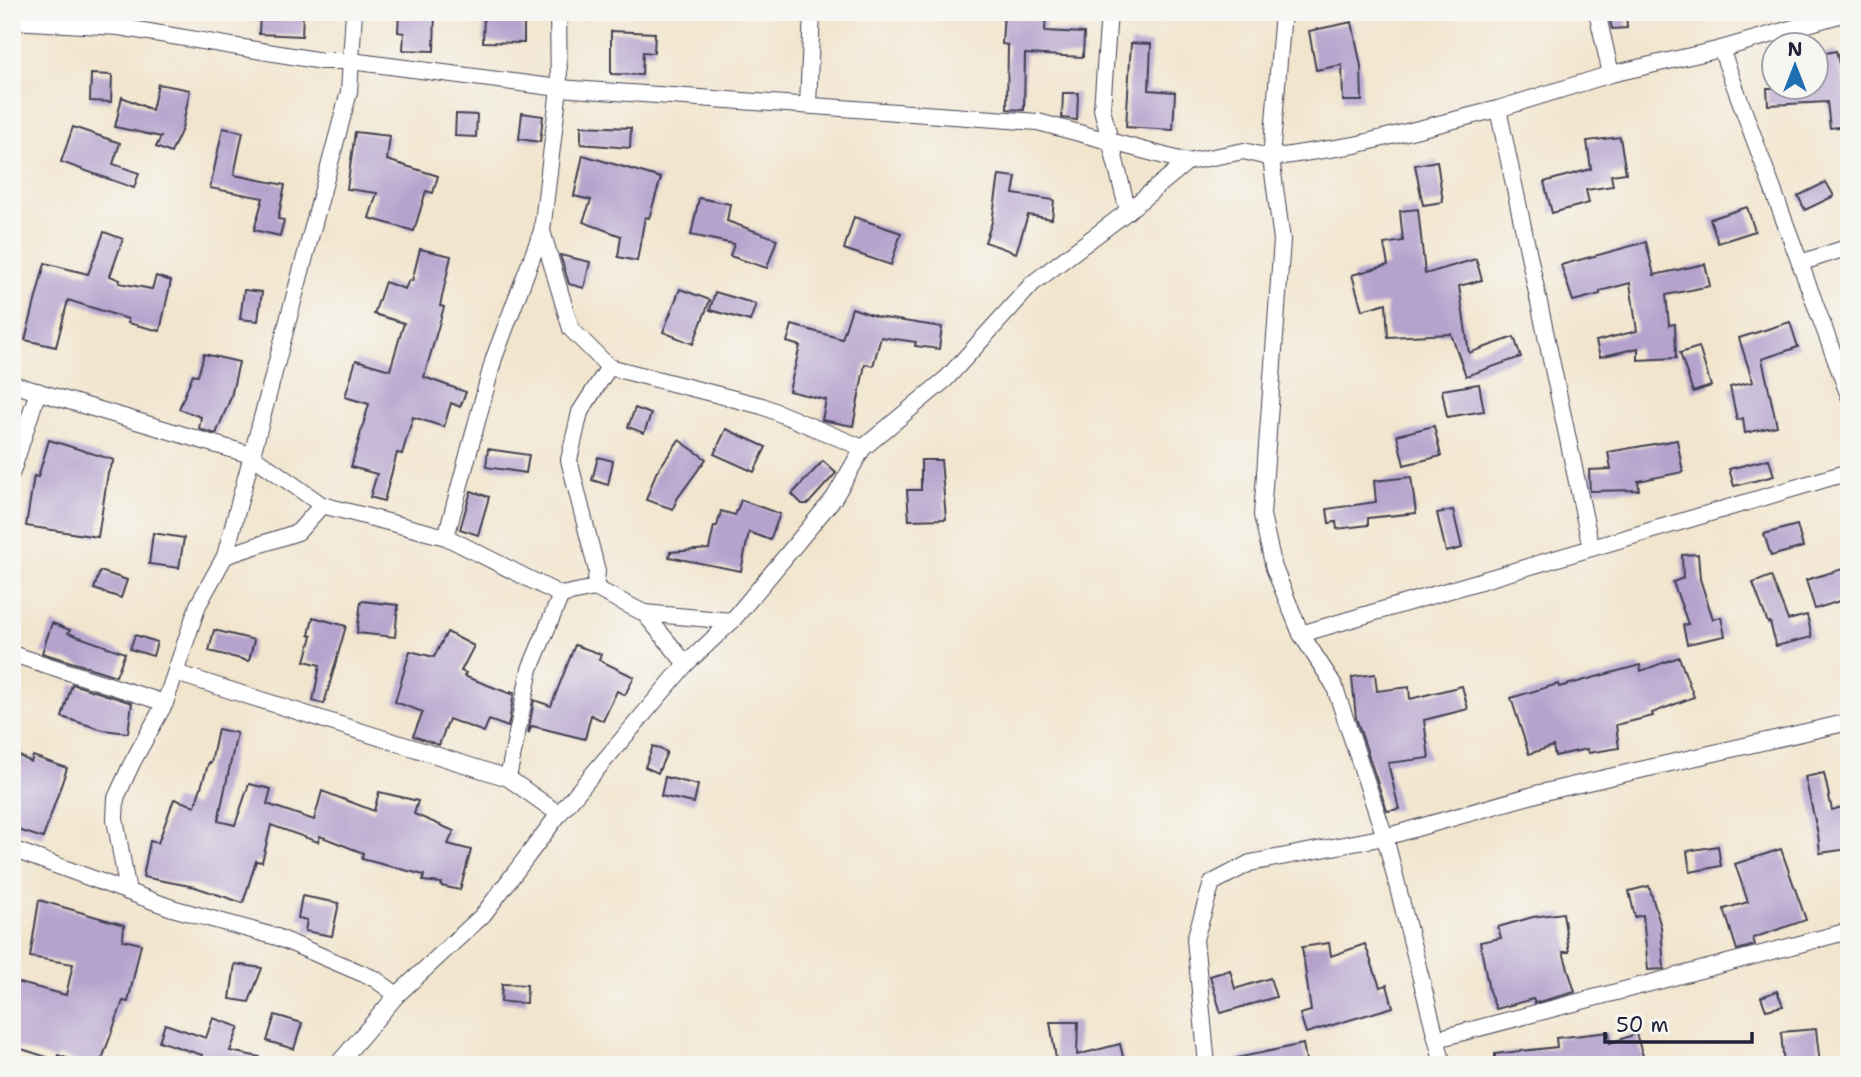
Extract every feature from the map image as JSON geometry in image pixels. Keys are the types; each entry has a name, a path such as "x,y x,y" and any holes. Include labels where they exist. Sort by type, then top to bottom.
{"street":[{"path":"128,892 115,819 116,798 165,703 198,606 225,556 349,92 354,12"},
{"path":"446,537 494,358 542,231 559,88 558,12"},
{"path":"808,105 812,12"},
{"path":"1109,12 1102,109 1128,211"},
{"path":"1283,12 1270,158 1282,240 1262,515 1274,568 1301,634 1334,685 1385,838 1443,1065"},
{"path":"1597,12 1611,74"},
{"path":"12,21 120,20 322,61 351,61 559,88 1038,122 1187,162 1244,152 1270,158 1355,145 1498,109 1611,74 1721,49 1849,12"},
{"path":"1721,49 1849,396"},
{"path":"1498,109 1591,548"},
{"path":"337,1065 397,995 483,915 559,814 686,664 733,621 834,498 863,449 947,378 1033,283 1187,162"},
{"path":"542,231 571,329 609,367 762,406 863,449"},
{"path":"1800,263 1849,247"},
{"path":"595,588 597,571 569,460 580,412 609,367"},
{"path":"12,384 251,455 322,505 446,537 561,595 595,588 644,613 733,621"},
{"path":"12,472 38,391"},
{"path":"1301,634 1849,472"},
{"path":"225,556 298,532 322,505"},
{"path":"508,778 530,668 561,595"},
{"path":"644,613 686,664"},
{"path":"12,654 165,703"},
{"path":"176,673 508,778 559,814"},
{"path":"1207,1065 1195,939 1212,883 1250,863 1385,838 1540,793 1849,722"},
{"path":"12,849 172,908 277,937 375,979 397,995"},
{"path":"1437,1039 1849,930"}],"building":[{"path":"260,12 303,12 302,36 259,34"},
{"path":"399,12 435,12 434,51 403,50 404,33 398,32"},
{"path":"484,12 524,12 524,43 483,42"},
{"path":"1004,12 1046,12 1045,31 1084,33 1083,57 1025,54 1024,110 1007,109 1008,45 1002,44"},
{"path":"1608,12 1626,12 1627,28 1612,29"},
{"path":"1352,22 1361,66 1362,101 1343,101 1342,65 1316,70 1309,31"},
{"path":"611,31 655,33 654,53 643,52 642,75 611,74"},
{"path":"1131,43 1151,44 1149,90 1175,92 1173,130 1126,127"},
{"path":"1836,51 1845,89 1848,126 1830,128 1827,102 1829,52"},
{"path":"91,74 112,75 111,102 90,101"},
{"path":"158,84 190,90 182,129 171,153 156,147 161,137 115,127 122,97 152,110"},
{"path":"1063,93 1078,93 1077,120 1062,118"},
{"path":"1768,102 1827,102 1768,105"},
{"path":"522,113 543,116 540,142 519,139"},
{"path":"456,114 477,115 476,137 455,136"},
{"path":"581,126 631,128 630,148 581,144"},
{"path":"73,127 120,143 113,164 139,173 134,188 61,162"},
{"path":"223,128 243,132 234,175 285,185 278,219 284,220 280,236 254,230 263,198 210,188"},
{"path":"355,132 390,136 387,160 438,176 433,193 426,191 414,231 369,218 377,193 347,189"},
{"path":"1620,137 1626,173 1611,175 1613,186 1586,190 1589,203 1552,213 1544,182 1591,169 1587,141"},
{"path":"583,155 661,178 649,218 645,217 637,261 618,257 621,236 583,222 591,200 574,196"},
{"path":"1437,161 1443,202 1423,205 1415,165"},
{"path":"999,175 1016,177 1013,194 1054,200 1052,219 1028,215 1016,253 985,242 992,222"},
{"path":"1826,182 1834,196 1805,210 1798,196"},
{"path":"699,198 730,204 727,221 777,239 767,268 730,256 734,244 691,235"},
{"path":"1747,207 1755,231 1718,243 1710,219"},
{"path":"1418,209 1425,274 1476,259 1482,280 1459,286 1469,353 1514,337 1521,357 1466,376 1451,334 1388,337 1386,303 1362,310 1352,275 1388,265 1384,244 1403,241 1400,211"},
{"path":"854,217 901,233 891,265 844,249"},
{"path":"104,232 123,239 110,276 120,280 119,283 152,289 156,276 171,281 160,331 128,323 128,319 68,300 56,347 25,340 45,263 88,274"},
{"path":"1646,242 1654,275 1705,264 1710,286 1666,295 1669,325 1675,324 1676,358 1638,360 1638,348 1600,357 1596,341 1637,331 1630,283 1573,301 1561,265"},
{"path":"420,249 451,256 440,306 444,307 424,377 466,392 460,407 451,403 444,427 413,417 402,454 397,453 384,501 370,497 377,474 351,467 369,404 345,397 356,360 390,370 404,323 374,314 385,282 405,289 409,280 412,281"},
{"path":"560,255 590,262 584,288 569,284"},
{"path":"680,289 710,300 693,344 663,332"},
{"path":"244,290 262,292 258,321 240,319"},
{"path":"715,292 756,304 750,321 710,310"},
{"path":"852,308 878,317 942,327 939,349 915,346 916,342 881,337 873,366 865,364 853,426 822,420 826,400 789,391 800,346 787,342 792,325 842,339"},
{"path":"1790,322 1798,347 1762,359 1777,426 1745,433 1743,418 1737,420 1730,387 1753,382 1739,338"},
{"path":"1699,347 1711,386 1693,392 1680,353"},
{"path":"204,354 239,362 231,397 216,434 199,429 201,417 179,409 193,374 198,376"},
{"path":"1479,384 1484,411 1447,417 1442,390"},
{"path":"635,408 651,414 644,433 628,427"},
{"path":"1434,426 1441,456 1404,465 1397,435"},
{"path":"726,429 766,447 754,472 714,454"},
{"path":"49,440 114,460 108,473 98,537 26,526 34,476 38,477"},
{"path":"679,440 706,459 677,499 673,509 646,500 656,473"},
{"path":"1677,440 1683,472 1638,481 1639,490 1590,491 1589,470 1611,469 1608,452"},
{"path":"488,449 529,455 526,473 486,467"},
{"path":"598,457 613,461 608,485 592,480"},
{"path":"1769,459 1774,476 1734,486 1729,469"},
{"path":"921,460 941,460 946,519 909,520 907,490 921,490"},
{"path":"823,461 836,473 808,504 802,504 792,494"},
{"path":"1411,477 1416,513 1368,518 1368,525 1337,529 1336,522 1329,523 1327,509 1376,502 1374,481"},
{"path":"471,491 489,497 478,535 460,529"},
{"path":"741,500 780,514 770,540 749,532 741,571 669,557 670,552 709,549 714,526 717,526 721,511 735,515"},
{"path":"1453,510 1462,548 1446,552 1437,513"},
{"path":"1797,525 1803,547 1771,556 1764,534"},
{"path":"153,533 184,538 179,568 149,564"},
{"path":"1698,554 1700,579 1713,619 1721,617 1725,636 1687,644 1683,625 1688,624 1673,582 1683,578 1682,555"},
{"path":"1849,567 1849,598 1815,609 1806,580"},
{"path":"100,571 127,580 121,598 94,589"},
{"path":"1771,576 1788,620 1807,615 1812,637 1776,646 1770,622 1768,623 1753,583"},
{"path":"361,601 398,605 395,637 357,633"},
{"path":"313,617 346,626 324,704 313,701 320,665 305,661 312,636 309,635"},
{"path":"52,623 70,630 68,633 125,653 116,676 42,653"},
{"path":"214,630 254,640 249,661 209,651"},
{"path":"447,632 474,646 461,671 466,673 464,676 514,693 508,727 489,720 484,732 449,719 439,745 413,736 423,712 395,702 410,651 434,657"},
{"path":"135,635 157,642 153,656 130,649"},
{"path":"575,645 601,654 599,660 634,677 625,695 617,691 603,721 591,715 585,739 532,726 528,734 534,700 551,706"},
{"path":"1679,657 1694,697 1652,713 1653,716 1616,725 1619,748 1588,753 1587,749 1555,756 1553,746 1529,754 1511,698 1640,665 1641,671"},
{"path":"1375,674 1377,691 1409,687 1410,699 1462,686 1468,709 1424,720 1429,758 1388,763 1399,809 1387,811 1356,718 1352,677"},
{"path":"72,684 132,703 128,733 103,730 62,717"},
{"path":"218,729 237,733 218,821 235,825 249,784 271,789 267,804 314,820 322,791 374,811 379,792 418,801 414,814 454,831 448,844 471,850 460,890 441,886 442,883 423,881 424,875 362,859 363,853 320,836 318,842 271,825 262,862 256,861 243,903 195,887 143,877 150,841 158,843 174,799 195,806 209,762 211,763"},
{"path":"653,746 667,752 658,773 645,767"},
{"path":"12,752 31,762 33,756 67,768 43,838 12,828"},
{"path":"1824,773 1832,810 1849,805 1849,849 1820,853 1805,777"},
{"path":"665,777 698,785 694,803 661,796"},
{"path":"1718,846 1721,866 1690,872 1687,851"},
{"path":"1781,849 1806,920 1753,938 1755,945 1737,950 1724,909 1748,902 1735,864"},
{"path":"1649,886 1661,927 1664,969 1648,970 1643,915 1635,917 1629,891"},
{"path":"302,896 339,903 332,936 305,931 307,920 298,918"},
{"path":"39,900 124,925 123,940 141,944 128,1002 123,1001 100,1065 86,1065 58,1055 56,1060 12,1046 12,981 66,995 73,964 30,957"},
{"path":"1563,913 1569,952 1563,952 1575,992 1535,1003 1533,999 1496,1009 1489,991 1480,942 1501,938 1498,927 1533,917"},
{"path":"1329,943 1331,956 1365,944 1380,987 1387,985 1393,1007 1306,1033 1300,1014 1311,1011 1302,947"},
{"path":"235,964 262,968 249,1002 230,999"},
{"path":"1230,970 1235,989 1270,978 1276,997 1221,1013 1210,976"},
{"path":"502,984 527,985 526,1003 501,1002"},
{"path":"1777,991 1783,1006 1766,1010 1761,997"},
{"path":"275,1015 302,1023 294,1049 267,1041"},
{"path":"213,1018 239,1027 230,1051 260,1057 259,1065 200,1065 202,1055 159,1041 165,1024 206,1038"},
{"path":"1050,1022 1078,1022 1077,1055 1120,1044 1125,1065 1057,1065"},
{"path":"1816,1029 1820,1065 1784,1065 1781,1032"},
{"path":"1609,1032 1610,1043 1636,1034 1644,1059 1627,1065 1495,1065 1495,1054 1557,1047 1556,1038"},
{"path":"1303,1044 1307,1065 1238,1065 1237,1058"}]}
